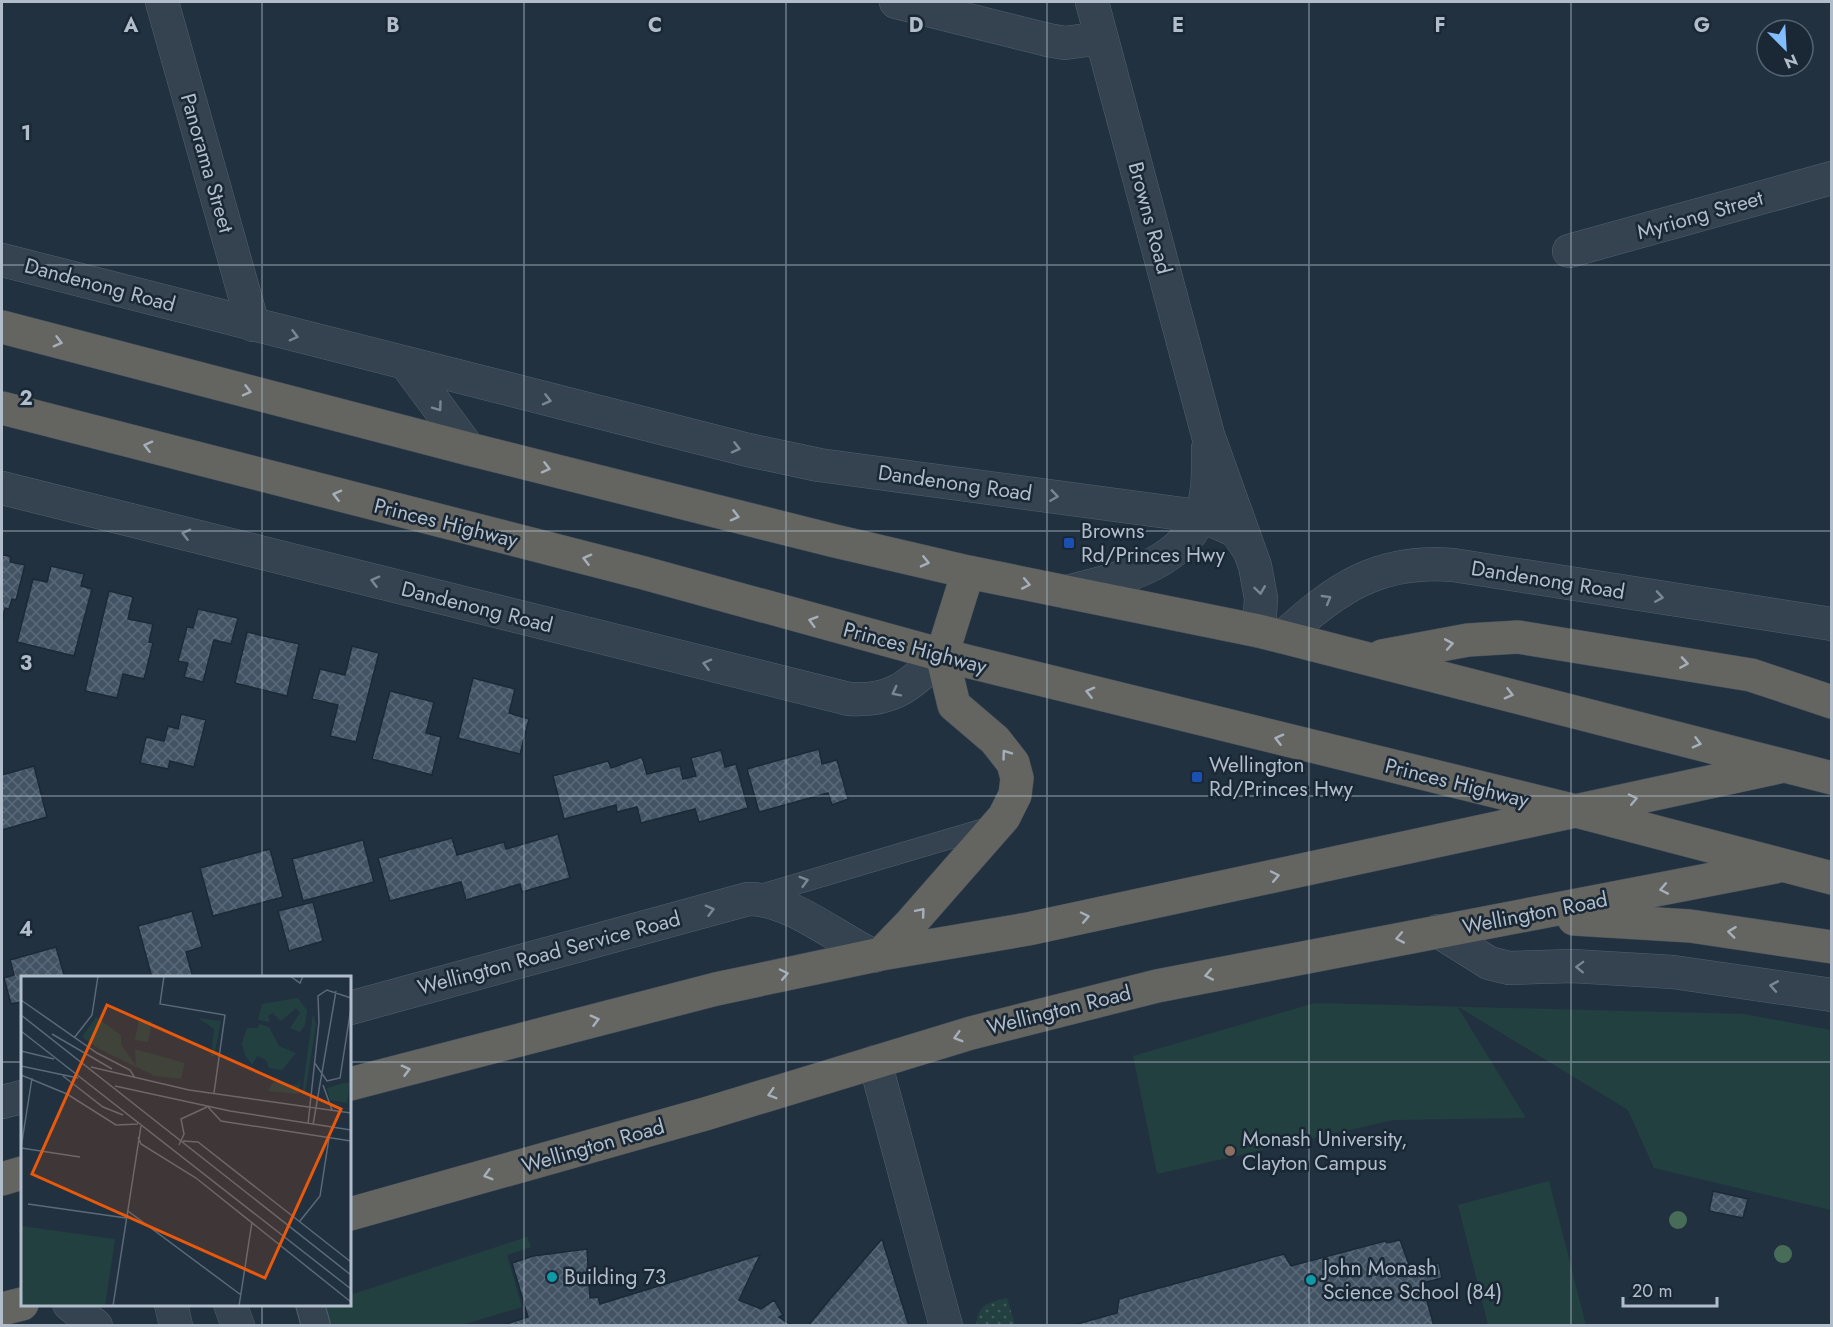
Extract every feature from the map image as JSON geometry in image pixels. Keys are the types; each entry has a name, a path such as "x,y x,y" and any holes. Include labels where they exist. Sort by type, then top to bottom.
{"highway":[{"path":"2,327 469,449 968,572 1271,634 1832,778"},
{"name":"Princes Highway","path":"2,408 632,570 942,655 1576,811 1832,878"},
{"path":"877,955 911,923 999,824 1015,795 1015,769 1002,748 954,705 942,655 968,572"},
{"path":"1371,658 1468,640 1518,637 1751,675 1832,702"},
{"path":"351,1084 716,989 877,955 1028,929 1832,756"},
{"name":"Wellington Road","path":"351,1214 705,1114 1051,1011 1157,986 1832,856"},
{"path":"1520,916 1690,926 1832,947"},
{"path":"2,1179 21,1173"},
{"path":"2,1309 21,1304"}],"street":[{"name":"Panorama Street","path":"162,2 253,325"},
{"path":"896,2 1065,43 1101,38"},
{"name":"Browns Road","path":"1092,2 1208,435 1249,550 1271,634"},
{"name":"Myriong Street","path":"1569,251 1832,178"},
{"name":"Dandenong Road","path":"2,260 736,448 819,465 1200,516 1215,520 1236,531 1249,550"},
{"path":"407,365 469,449"},
{"name":"Browns Road","path":"1066,592 1112,580 1159,561 1183,542 1200,516 1206,498 1208,435"},
{"name":"Dandenong Road","path":"2,488 849,699 883,698 899,692 942,655"},
{"name":"Dandenong Road","path":"1271,634 1364,578 1389,569 1424,564 1465,567 1832,624"},
{"name":"Wellington Road Service Road","path":"351,1008 748,899 762,899 782,905 877,955"},
{"path":"1438,931 1489,963 1509,968 1572,966 1673,972 1832,995"},
{"path":"875,1062 946,1326"},
{"path":"2,1102 21,1097"},
{"path":"70,1306 96,1326"},
{"path":"171,1306 176,1326"},
{"path":"230,1306 238,1326"},
{"path":"310,1306 316,1326"}],"lane":[{"name":"Wellington Road Service Road","path":"748,899 999,824"}],"green space":[{"path":"1315,1003 1457,1007 1526,1118 1393,1120 1157,1174 1133,1056"},
{"path":"1458,1007 1743,1014 1831,1030 1831,1210 1654,1168 1628,1110"},
{"path":"1549,1181 1586,1325 1488,1325 1458,1205"},
{"path":"527,1237 531,1247 507,1255 522,1307 462,1325 328,1325 322,1306 351,1306 351,1295"},
{"path":"1007,1298 1015,1325 976,1325 979,1313 985,1306"}],"building":[{"path":"2,554 11,557 10,562 25,565 16,600 12,599 9,609 5,608 2,622"},
{"path":"51,566 84,574 81,586 92,589 74,656 17,642 33,579 47,582"},
{"path":"109,591 133,597 128,619 153,624 149,642 153,643 144,679 123,674 117,698 85,691"},
{"path":"198,609 238,618 231,644 214,640 203,682 184,677 188,663 178,661 187,627 193,628"},
{"path":"247,632 299,644 287,696 235,683"},
{"path":"352,646 379,653 356,742 330,736 338,705 312,699 320,669 345,675"},
{"path":"473,678 515,689 509,713 529,719 520,754 458,738"},
{"path":"390,691 434,702 426,733 441,737 432,775 372,759"},
{"path":"181,714 206,720 194,767 170,761 168,769 140,763 146,737 164,741 168,726 178,729"},
{"path":"819,749 822,764 837,760 848,799 832,805 828,793 759,812 747,769"},
{"path":"721,750 725,767 736,764 748,808 699,822 695,809 641,823 637,807 617,812 616,805 564,819 553,776 608,761 611,768 642,757 647,774 680,766 683,779 696,776 691,758"},
{"path":"34,766 47,817 2,830 2,775"},
{"path":"558,834 570,878 522,892 520,884 466,900 461,882 390,901 378,858 452,838 457,855 504,842 506,849"},
{"path":"363,840 374,882 303,901 292,859"},
{"path":"270,849 283,897 213,916 200,868"},
{"path":"313,902 323,941 289,951 278,911"},
{"path":"192,911 202,947 186,952 192,976 151,976 138,926"},
{"path":"56,947 64,976 21,976 21,1002 11,1004 4,978 14,975 10,960"},
{"path":"1713,1191 1748,1199 1743,1218 1709,1211"},
{"path":"882,1239 909,1326 808,1326 831,1298"},
{"name":"John Monash Science School (84)","path":"1400,1240 1411,1270 1439,1263 1442,1278 1422,1283 1434,1326 1070,1326 1117,1313 1119,1299 1284,1254 1291,1266 1385,1241 1387,1243"},
{"name":"Building 73","path":"587,1249 590,1298 598,1297 600,1304 760,1255 739,1300 761,1309 774,1300 783,1315 779,1317 793,1326 500,1326 528,1317 512,1263 533,1256"}],"place":[{"name":"Browns Rd/Princes Hwy","path":"1069,543"},
{"name":"Wellington Rd/Princes Hwy","path":"1197,777"},
{"name":"Monash University, Clayton Campus","path":"1230,1151"},
{"name":"Building 73","path":"552,1277"},
{"name":"John Monash Science School (84)","path":"1311,1280"}]}
